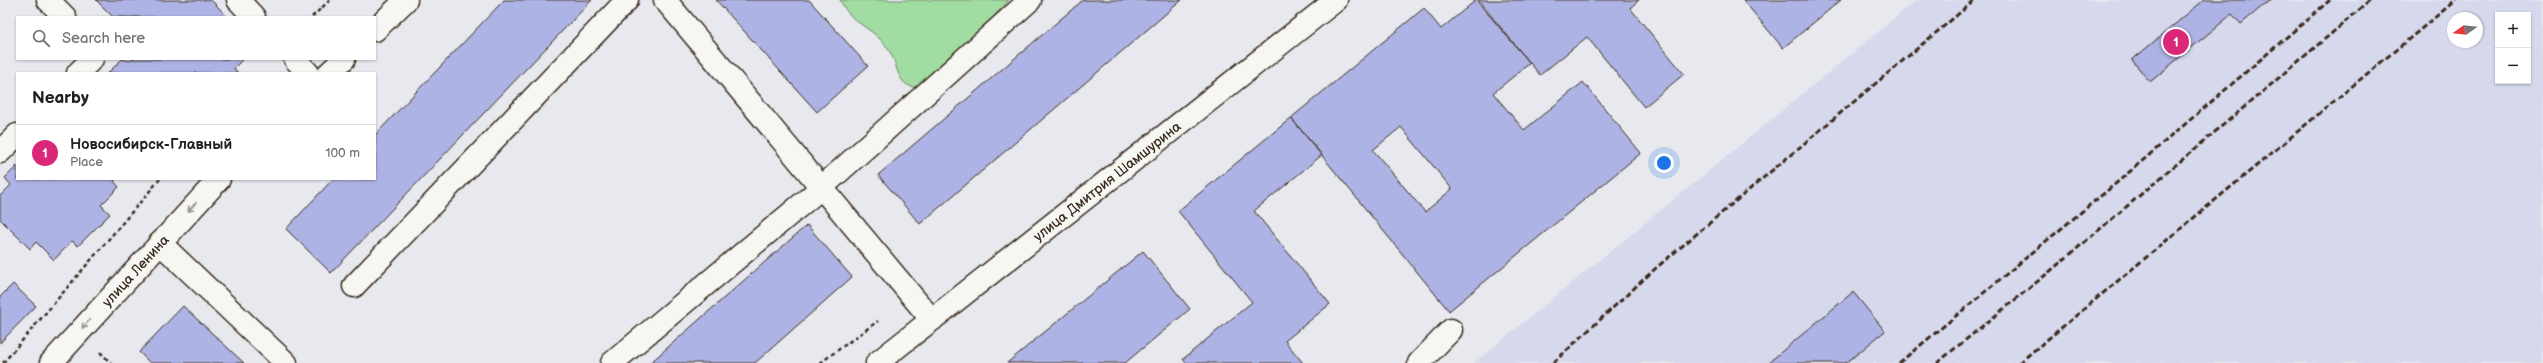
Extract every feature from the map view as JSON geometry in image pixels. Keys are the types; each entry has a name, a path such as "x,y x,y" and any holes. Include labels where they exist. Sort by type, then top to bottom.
{"street":[{"path":"48,0 64,16"},
{"path":"238,0 253,16"},
{"path":"376,29 406,0"},
{"path":"354,286 627,0"},
{"path":"665,0 932,320"},
{"path":"612,363 821,188 1030,0"},
{"name":"улица Дмитрия Шамшурина","path":"889,359 932,320 1334,0"},
{"path":"79,72 91,60"},
{"path":"296,60 307,72"},
{"path":"330,72 343,60"},
{"path":"0,152 16,136"},
{"name":"улица Ленина","path":"51,363 218,180"},
{"path":"160,243 286,363"},
{"path":"1419,363 1451,330"}],"path":[{"path":"313,16 330,0"},
{"path":"3,363 159,180"}],"shaded area":[{"path":"1917,0 2543,0 2543,363 1474,363"}],"green space":[{"path":"840,0 1009,0 948,66 920,88 905,84 901,80 892,56 882,41 851,16"}],"building":[{"path":"96,0 211,0 227,16 112,16"},
{"path":"504,0 592,0 331,273 286,229 332,180 376,180 376,134"},
{"path":"716,0 809,0 868,66 817,112"},
{"path":"1083,0 1182,0 920,224 878,175"},
{"path":"1476,0 1530,63 1493,93 1524,130 1583,82 1641,153 1449,311 1291,118 1424,8 1441,29","holes":["1401,127 1452,189 1425,212 1373,150"]},
{"path":"1478,0 1639,0 1630,8 1684,74 1644,107 1587,37 1540,75"},
{"path":"1743,0 1841,0 1783,48"},
{"path":"2204,0 2270,0 2241,24 2232,14 2150,82 2132,60"},
{"path":"121,60 242,60 234,68 237,72 109,72"},
{"path":"1291,118 1322,155 1254,211 1330,304 1285,341 1303,363 1186,363 1183,359 1252,302 1178,211"},
{"path":"16,167 16,180 115,180 114,181 119,187 101,205 110,214 78,246 72,241 54,260 36,242 30,249 0,219 0,196 11,185 5,178"},
{"path":"807,225 852,277 755,363 650,363"},
{"path":"1143,251 1190,309 1125,363 1007,363"},
{"path":"13,284 36,306 0,343 0,297"},
{"path":"1853,292 1885,331 1846,363 1768,363"},
{"path":"183,306 244,363 150,363 139,352"}],"railway":[{"path":"1553,363 1656,268 1975,0"},
{"path":"1899,363 2120,180 2330,0"},
{"path":"1937,363 2048,273 2371,0"},
{"path":"2019,363 2456,0"}],"place":[{"name":"Новосибирск-Главный","path":"2176,42"}]}
